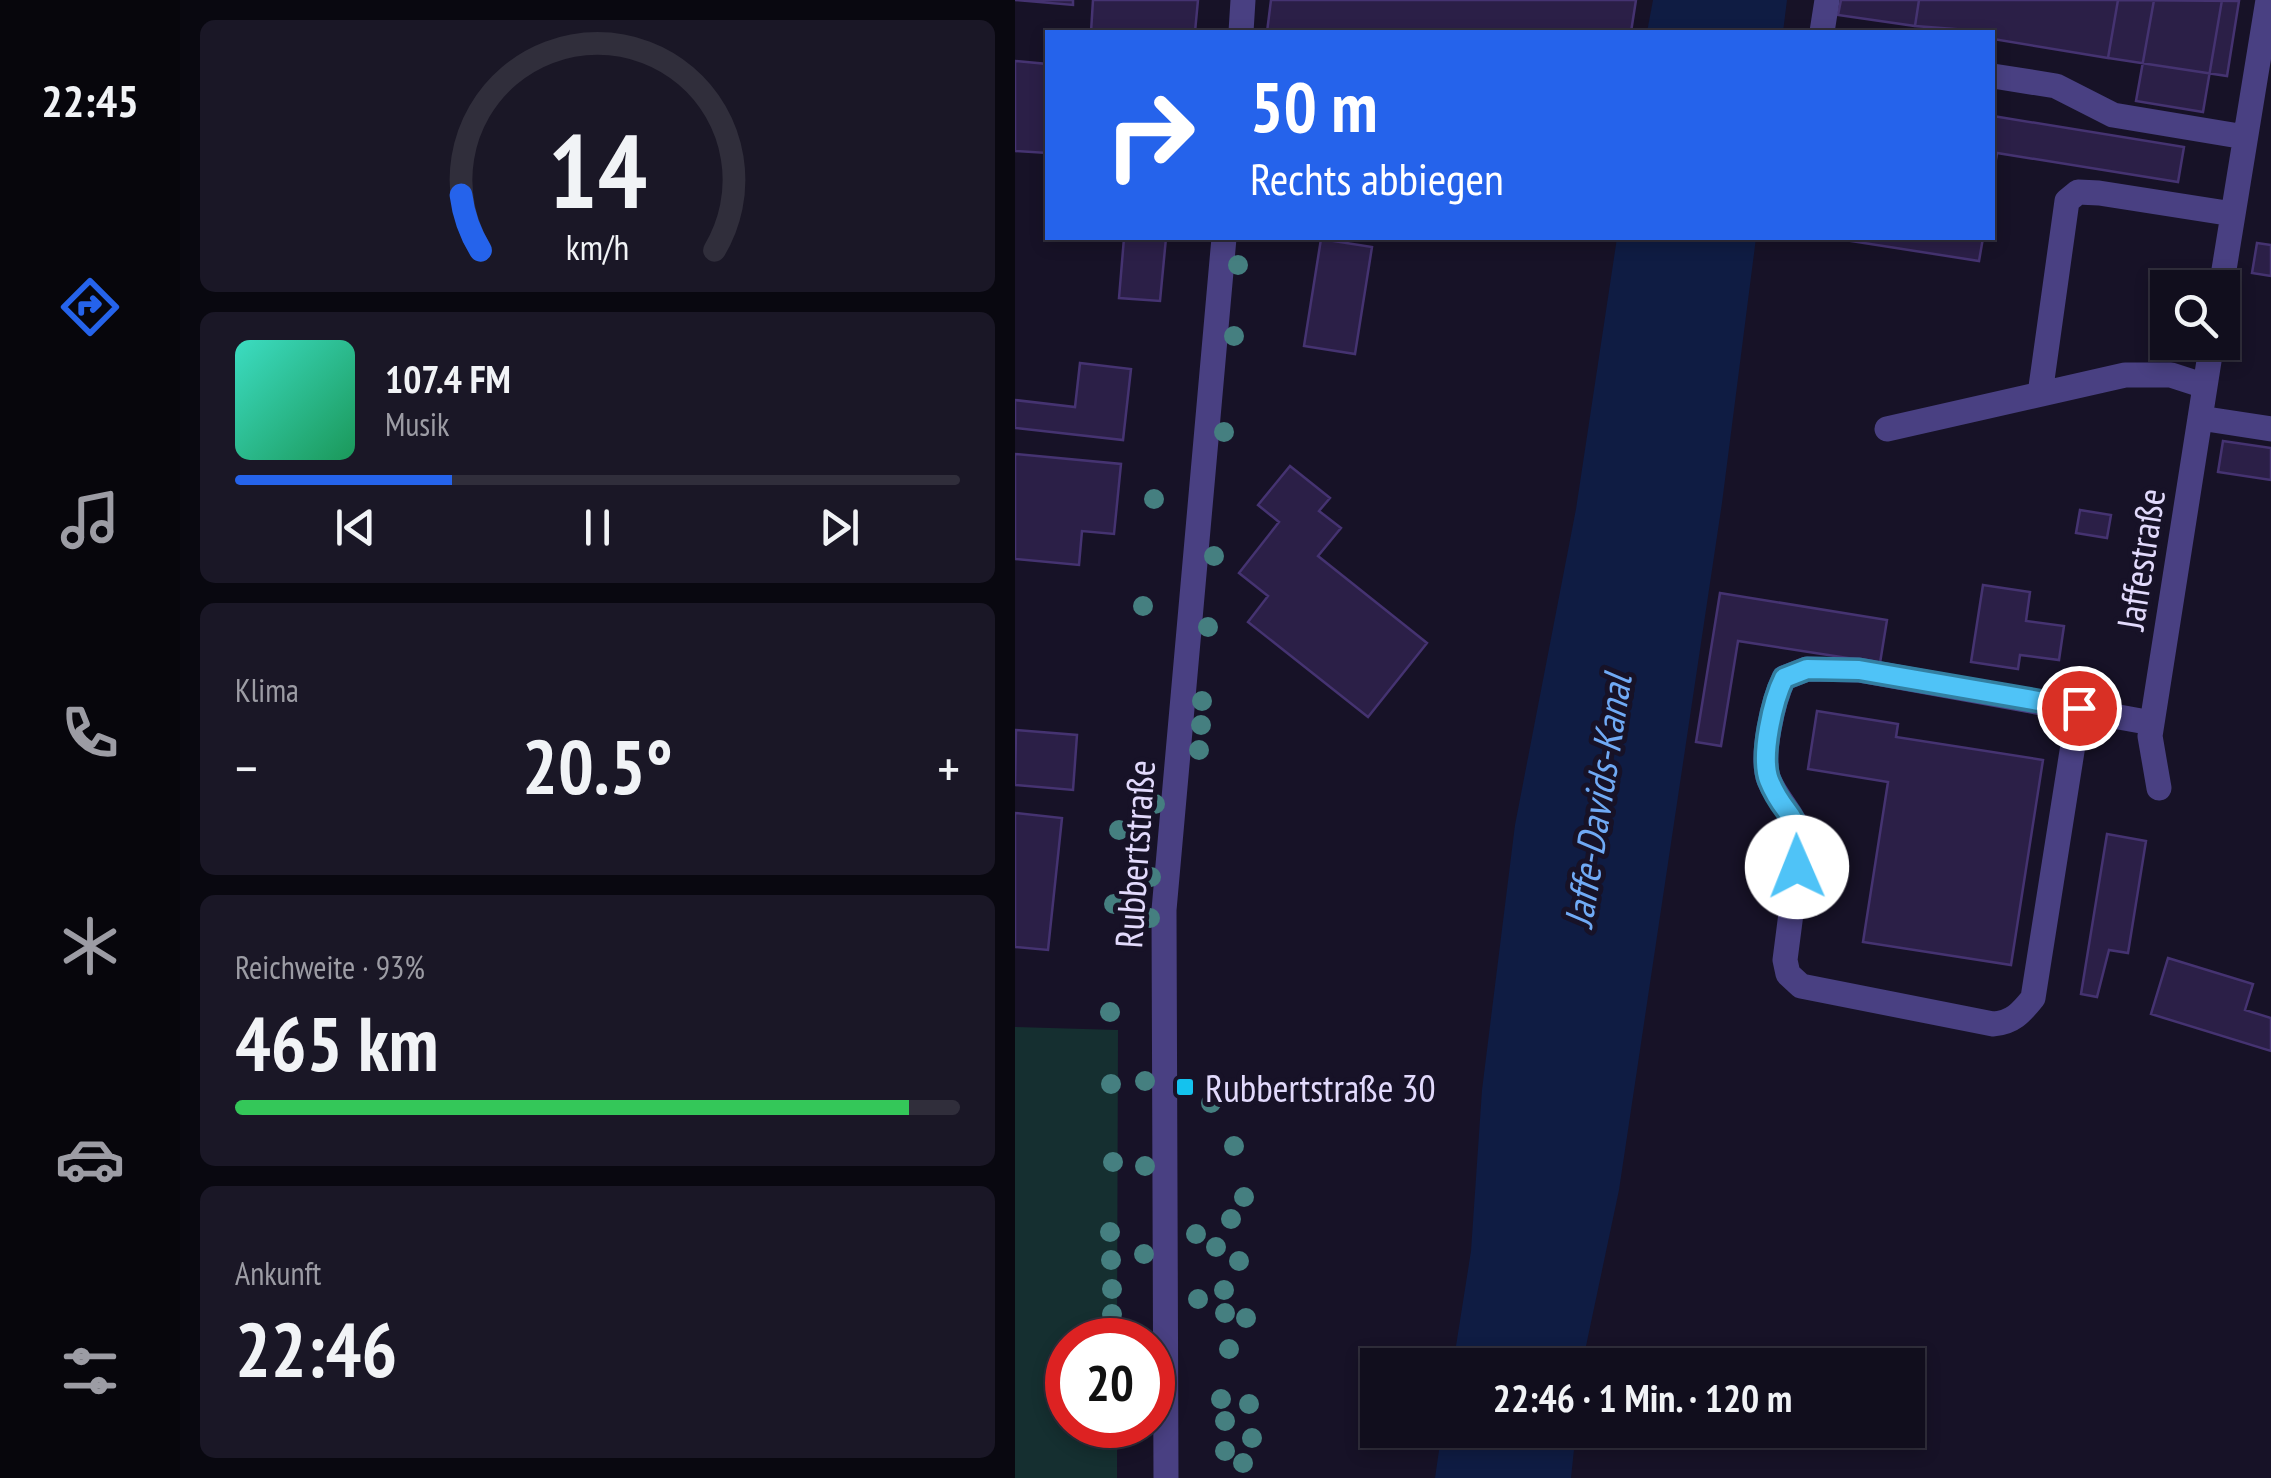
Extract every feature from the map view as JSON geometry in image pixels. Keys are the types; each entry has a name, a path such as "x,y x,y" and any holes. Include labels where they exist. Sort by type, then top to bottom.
{"street":[{"path":"1241,30 1243,0"},
{"path":"1822,30 1827,0"},
{"path":"2224,270 2268,0"},
{"path":"1995,76 2056,86 2113,114 2245,137"},
{"path":"2040,394 2067,201 2078,192 2099,193 2233,214"},
{"name":"Rubbertstraße","path":"1166,1478 1164,910 1223,240"},
{"name":"Jaffestraße","path":"2159,788 2151,723 2210,360"},
{"path":"1887,428 2125,375 2171,376 2205,386"},
{"path":"2201,418 2271,429"},
{"path":"2079,708 2033,998 2024,1010 2008,1023 1993,1024 1801,986 1788,974 1785,960 1801,836 1795,816 1767,775 1772,702 1784,678 1807,669 1859,670 2079,708 2151,723"}],"green space":[{"path":"1015,1027 1118,1030 1117,1318 1045,1318 1045,1448 1117,1448 1117,1478 1015,1478"}],"water":[{"path":"1653,0 1787,0 1783,30 1647,30"},
{"name":"Jaffe-Davids-Kanal","path":"1617,240 1756,240 1722,503 1619,1190 1586,1348 1456,1348 1471,1251 1482,1090 1515,825 1576,509"},
{"path":"1439,1448 1574,1448 1571,1478 1435,1478"}],"building":[{"path":"1015,0 1073,0 1073,5"},
{"path":"1093,0 1198,0 1195,30 1091,30"},
{"path":"1271,0 1636,0 1631,30 1267,30"},
{"path":"1841,0 1919,0 1915,26 1838,15"},
{"path":"1919,0 2118,0 2108,58 1995,39 1995,30 1915,26"},
{"path":"2118,0 2239,1 2227,76 2108,58"},
{"path":"2154,0 2222,0 2203,112 2136,101"},
{"path":"1015,61 1045,64 1045,153 1015,151"},
{"path":"1995,116 2184,147 2178,182 1997,153 1995,166"},
{"path":"1124,240 1166,240 1160,301 1119,298"},
{"path":"1321,240 1372,247 1355,354 1304,346"},
{"path":"1845,240 1983,240 1979,261"},
{"path":"2257,243 2271,245 2271,276 2252,273"},
{"path":"1080,363 1131,369 1123,440 1015,428 1015,400 1075,407"},
{"path":"2223,441 2271,448 2271,480 2218,472"},
{"path":"1015,454 1121,464 1114,534 1082,531 1079,565 1015,559"},
{"path":"1290,466 1330,498 1319,511 1341,528 1318,556 1427,643 1368,717 1248,622 1268,596 1239,573 1279,522 1258,505"},
{"path":"2080,510 2111,515 2107,538 2076,533"},
{"path":"1983,585 2030,592 2026,621 2064,626 2059,660 2020,655 2018,669 1971,662"},
{"path":"1720,593 1887,620 1880,663 1738,641 1721,746 1696,742"},
{"path":"1817,711 1898,724 1896,737 2043,760 2011,965 1863,942 1888,782 1808,769"},
{"path":"1016,730 1077,735 1073,790 1015,785"},
{"path":"1015,813 1062,818 1048,950 1015,947"},
{"path":"2107,834 2146,841 2128,953 2109,950 2097,997 2081,994"},
{"path":"2168,958 2253,984 2245,1010 2271,1018 2271,1051 2151,1014"}],"place":[{"name":"Rubbertstraße 30","path":"1185,1087"}],"route":[{"path":"1797,867 1801,836 1795,816 1777,796 1767,775 1772,702 1784,678 1807,669 1859,670 2079,708"}]}
